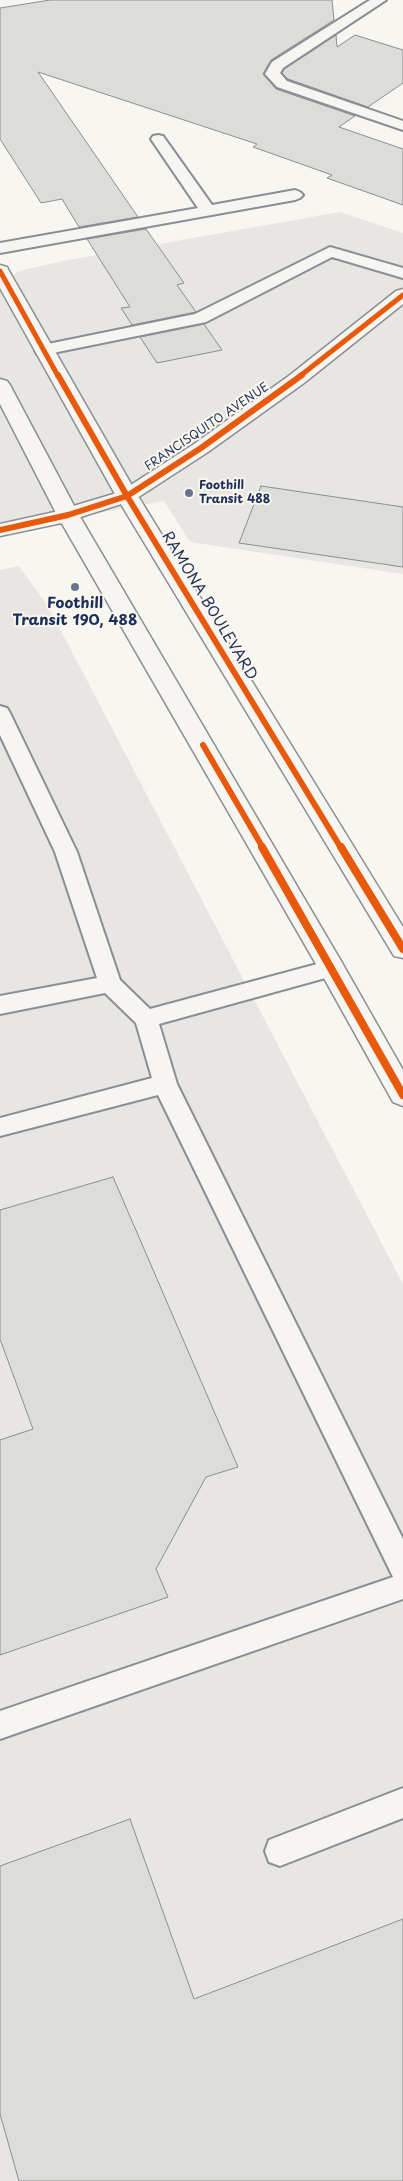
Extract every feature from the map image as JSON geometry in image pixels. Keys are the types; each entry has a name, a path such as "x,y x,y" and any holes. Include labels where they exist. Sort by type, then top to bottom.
{"main road":[{"name":"RAMONA BOULEVARD","path":"0,271 127,496 403,950"},
{"name":"FRANCISQUITO AVENUE","path":"0,530 68,515 127,496 201,448 297,379 403,295"},
{"path":"0,386 68,515 332,968 403,1095"}],"lane":[{"path":"378,0 278,65 272,74 282,84 403,126"},
{"path":"158,139 208,211"},
{"path":"0,248 295,194"},
{"path":"43,350 200,318 330,252 403,273"},
{"path":"0,713 66,852 110,984 146,1019 164,1084 403,1568"},
{"path":"146,1019 332,968"},
{"path":"0,1005 110,984"},
{"path":"0,1127 164,1084"},
{"path":"0,1725 403,1586"},
{"path":"280,1852 403,1803"}],"shaded area":[{"path":"340,212 403,233 403,574 190,542 164,501 0,531 0,284 19,271 63,261"},
{"path":"19,566 49,608 403,1284 403,2181 0,2181 0,570"}],"building":[{"path":"50,0 332,0 334,20 271,60 263,74 276,89 355,116 339,127 403,149 403,205 327,178 332,175 253,147 257,144 38,72 138,217 79,227 62,199 41,203 0,139 0,8"},
{"path":"336,35 337,47 355,35 403,50 403,83 368,107 288,79 282,73 284,69"},
{"path":"146,229 184,283 177,285 196,312 132,325 121,308 130,307 87,239"},
{"path":"204,324 222,350 157,363 140,337"},
{"path":"261,486 403,507 403,567 239,543"},
{"path":"113,1177 238,1467 206,1477 156,1569 168,1597 0,1655 0,1440 33,1429 0,1339 0,1210"},
{"path":"130,1819 194,1999 403,1919 403,2181 19,2181 0,2114 0,1866"}],"cycle path":[{"path":"0,271 127,496 403,949"},
{"path":"0,530 68,515 127,496 201,448 297,379 403,295"},
{"path":"203,745 403,1095"}],"place":[{"name":"Foothill Transit 488","path":"189,493"},
{"name":"Foothill Transit 190, 488","path":"75,587"}]}
